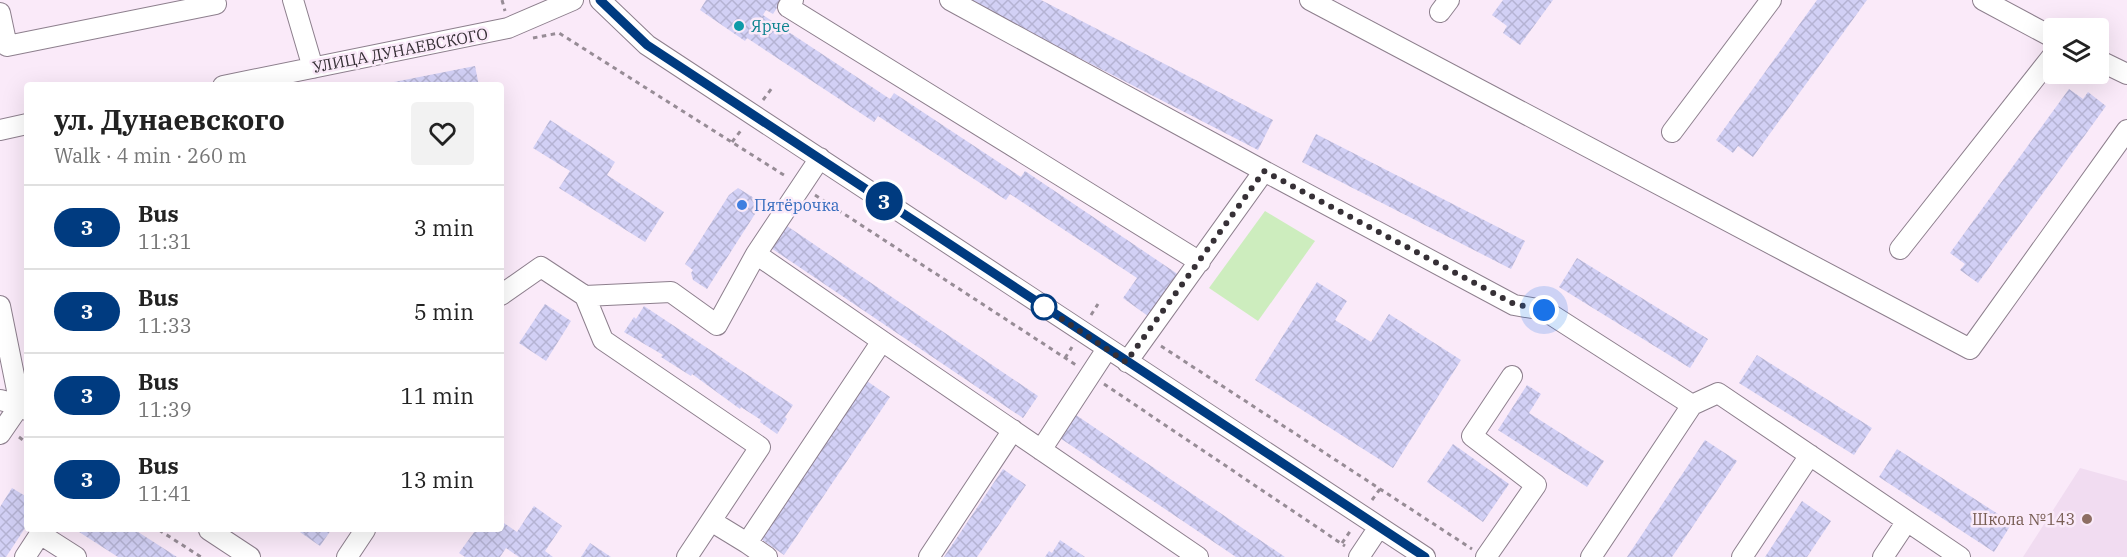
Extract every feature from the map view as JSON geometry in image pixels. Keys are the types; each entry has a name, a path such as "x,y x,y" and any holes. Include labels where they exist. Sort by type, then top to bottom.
{"street":[{"path":"293,0 303,75"},
{"name":"УЛИЦА ДУНАЕВСКОГО","path":"252,82 303,75 508,28 573,0"},
{"path":"600,0 647,45 1425,557"},
{"path":"793,0 788,8 1200,262"},
{"path":"950,0 1514,304 1544,310 1692,405"},
{"path":"1310,0 1970,349 2127,130"},
{"path":"1672,132 1771,0"},
{"path":"1983,0 2043,32"},
{"path":"0,13 7,46 216,4"},
{"path":"2109,65 2127,74"},
{"path":"1900,249 2043,68"},
{"path":"0,130 24,125"},
{"path":"585,296 671,292 717,325 756,254 820,158"},
{"path":"1126,362 1264,171"},
{"path":"756,254 1198,557"},
{"path":"504,293 541,267 585,296 603,340 760,447 687,557"},
{"path":"0,306 24,407"},
{"path":"747,543 882,341"},
{"path":"1041,450 1107,349"},
{"path":"1480,554 1536,485 1472,436 1512,376"},
{"path":"1592,557 1692,405 1718,393 1960,557"},
{"path":"0,400 24,407"},
{"path":"0,434 24,407"},
{"path":"929,557 1013,430"},
{"path":"1742,557 1810,455"},
{"path":"711,521 767,557"},
{"path":"1883,557 1907,521"},
{"path":"1359,556 1379,527"},
{"path":"216,532 231,536 250,557"},
{"path":"347,557 364,532"},
{"path":"25,557 40,534 76,557"}],"path":[{"path":"530,39 559,33 802,186 1090,375 1359,556"},
{"path":"1146,335 1480,554"},
{"path":"162,532 201,557"}],"shaded area":[{"name":"Школа №143","path":"2080,468 2127,481 2127,557 2023,557"}],"green space":[{"path":"1265,211 1315,241 1258,321 1209,288"}],"building":[{"path":"706,0 782,0 773,14 766,10 763,15 890,99 894,93 1021,177 1025,171 1182,277 1152,319 1123,298 1137,278 1010,194 1006,200 878,116 874,122 747,38 745,41 700,10"},
{"path":"967,0 1041,0 1273,120 1258,150"},
{"path":"1503,0 1553,0 1520,45 1503,33 1507,26 1492,15"},
{"path":"1817,0 1867,0 1753,157 1738,146 1733,153 1716,140"},
{"path":"475,66 478,82 394,82"},
{"path":"2069,89 2083,99 2088,92 2106,106 1978,283 1960,270 1965,264 1950,253"},
{"path":"550,120 615,162 607,175 664,212 645,242 559,188 570,171 533,148"},
{"path":"1316,134 1525,241 1511,269 1302,162"},
{"path":"738,188 762,203 707,289 693,280 691,273 693,270 685,264 729,195"},
{"path":"787,226 1038,396 1023,418 771,248"},
{"path":"1577,258 1708,339 1690,368 1559,287"},
{"path":"1317,282 1347,301 1335,320 1371,342 1389,314 1461,360 1393,468 1255,380"},
{"path":"545,304 571,321 546,361 519,343"},
{"path":"644,306 793,405 777,434 760,422 761,420 741,407 740,409 692,374 691,376 661,357 663,355 624,332"},
{"path":"1757,355 1872,428 1854,455 1739,383"},
{"path":"867,381 890,397 784,555 761,539"},
{"path":"1527,385 1541,394 1529,413 1604,461 1587,487 1498,430"},
{"path":"1076,415 1285,557 1236,557 1060,438"},
{"path":"1705,440 1737,461 1672,557 1627,557"},
{"path":"1453,444 1509,484 1483,522 1427,482"},
{"path":"1897,449 2012,523 1994,552 1879,477"},
{"path":"1003,469 1026,485 977,557 944,557"},
{"path":"12,488 24,495 24,530 6,557 0,557 0,507"},
{"path":"1802,501 1831,521 1807,557 1765,557"},
{"path":"534,506 562,526 545,551 553,557 519,557 506,548 500,557 465,557 459,553 474,532 504,532 504,523 517,532"},
{"path":"79,532 138,532 177,557 118,557"},
{"path":"300,532 330,532 320,546"},
{"path":"1060,540 1085,557 1045,557 1049,551 1052,553"},
{"path":"590,543 611,557 581,557"}],"bus line":[{"name":"3","path":"600,0 647,45 1425,557"}],"place":[{"name":"Ярче","path":"739,26"},
{"name":"Пятёрочка","path":"742,205"},
{"name":"Школа №143","path":"2087,519"}],"route":[{"path":"1044,307 1126,362 1264,171 1514,304 1544,310"}]}
